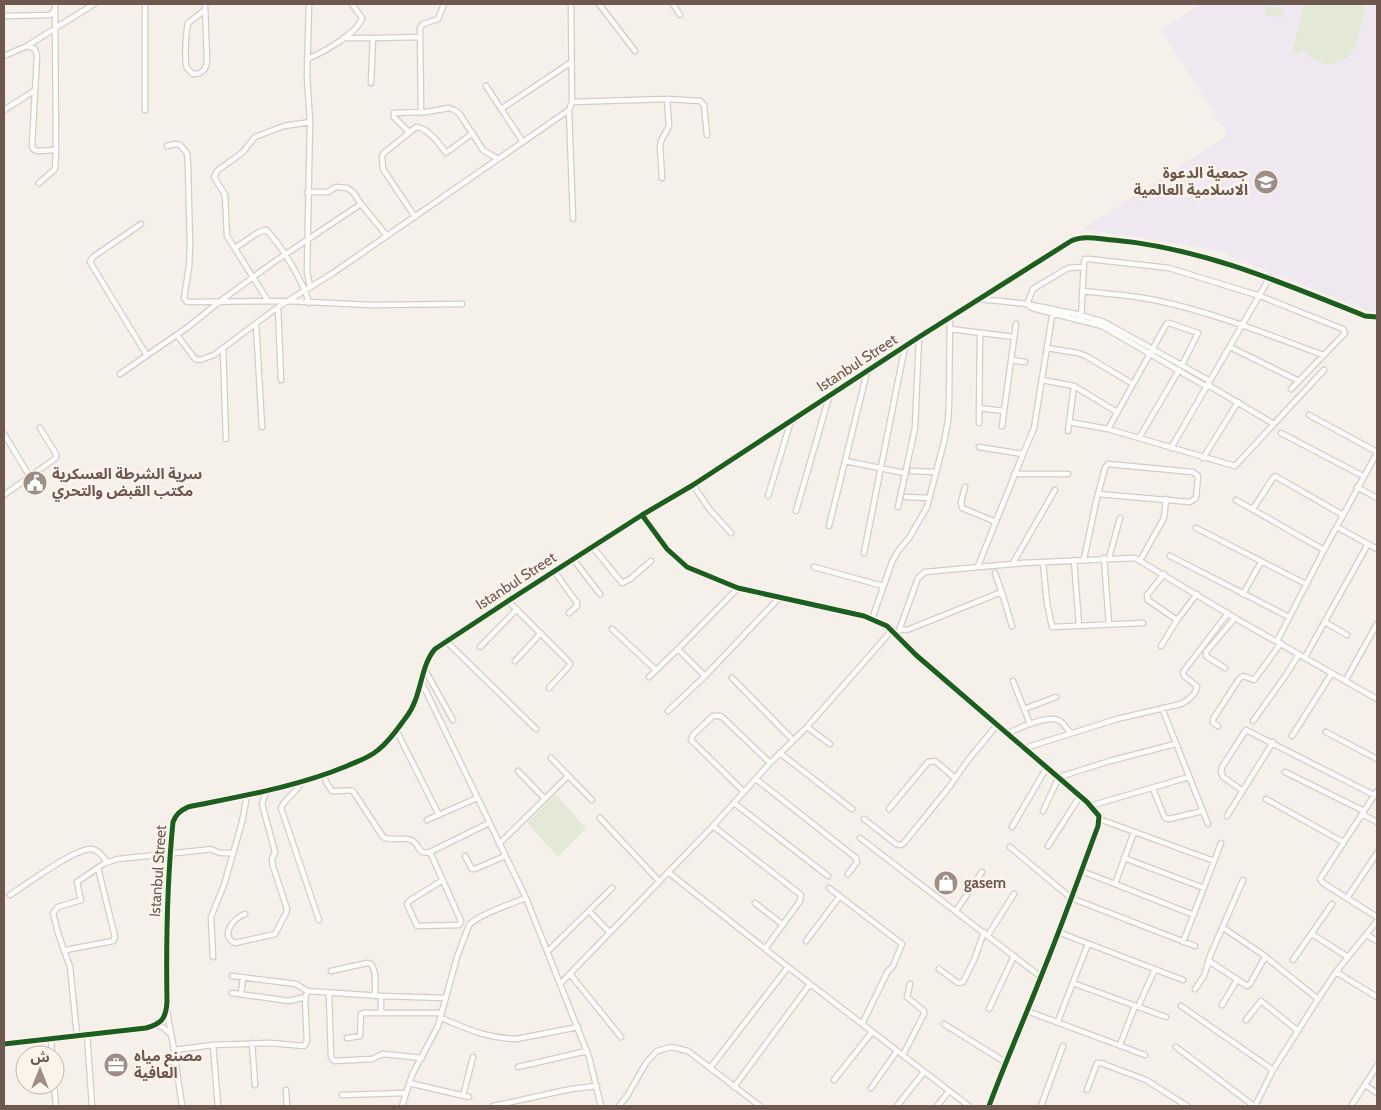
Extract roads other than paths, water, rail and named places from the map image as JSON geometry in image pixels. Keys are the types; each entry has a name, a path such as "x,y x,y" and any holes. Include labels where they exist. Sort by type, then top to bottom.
{"street":[{"path":"4,56 28,46 94,4"},
{"path":"145,4 145,110"},
{"path":"205,4 206,10 206,68 199,74 193,74 187,69 188,23 206,10"},
{"path":"309,4 307,60 310,122 307,192 307,276 309,303"},
{"path":"307,60 322,53 343,38 362,20 352,4"},
{"path":"421,113 421,26 438,19 444,4"},
{"path":"571,4 570,63 572,102 569,110 573,219"},
{"path":"599,4 635,51"},
{"path":"673,4 680,15"},
{"path":"39,183 55,168 56,6"},
{"path":"4,16 48,15 53,13 56,6"},
{"path":"343,38 420,37"},
{"path":"371,82 373,38"},
{"path":"28,46 35,49 36,52 33,149 37,151 56,150"},
{"path":"502,110 570,63"},
{"path":"486,86 523,142"},
{"path":"4,110 34,91"},
{"path":"572,102 667,99 702,102 706,135"},
{"path":"662,178 660,147 661,140 669,126 667,99"},
{"path":"409,132 394,117 394,114 452,109 459,113 483,150 498,159"},
{"path":"177,335 195,359 206,358 223,348 278,307 334,273 569,110"},
{"path":"268,301 227,236 225,194 214,177 217,171 242,152 258,136 284,126 310,122"},
{"path":"415,217 392,184 381,164 384,153 416,126 423,128 446,153 473,134"},
{"path":"167,146 175,144 183,146 187,153 190,244 189,267 184,291 185,301 288,301 370,305 462,304"},
{"path":"307,192 328,192 336,187 347,188 354,192 386,236"},
{"path":"120,374 146,354 177,335 219,302 285,255 361,204"},
{"path":"142,224 93,256 90,262 146,354"},
{"path":"234,248 259,232 266,230 308,288"},
{"name":"Istanbul Street","path":"182,1106 167,1008 168,877 173,822 181,810 301,783 370,756 386,743 414,706 431,653 508,600 592,546 693,485 919,337 1071,241 1082,238 1167,247 1223,262 1270,278 1365,316 1377,317"},
{"path":"1081,317 1085,259 1089,259 1169,268 1260,296 1343,329 1345,332 1291,389"},
{"path":"1027,304 1033,289 1068,268 1084,267"},
{"path":"1171,448 1270,278"},
{"path":"995,288 994,295 1000,300"},
{"path":"1082,291 1156,300 1243,324 1323,355"},
{"path":"978,299 1027,304 1032,308 1104,322 1274,424"},
{"path":"278,307 281,380"},
{"path":"978,566 1034,428 1053,311"},
{"path":"872,619 892,562 927,507 948,421 950,317"},
{"path":"1108,429 1167,323 1197,331 1198,335 1139,438"},
{"path":"256,324 262,427"},
{"path":"1002,426 1016,324"},
{"path":"950,329 1014,337"},
{"path":"979,423 980,333"},
{"path":"898,507 915,428 919,337"},
{"path":"864,552 906,346"},
{"path":"1230,347 1299,381"},
{"path":"223,348 226,438"},
{"path":"1047,348 1086,356 1133,384"},
{"path":"1011,360 1025,362"},
{"path":"1069,422 1108,429 1235,466 1324,370"},
{"path":"829,526 867,372"},
{"path":"1042,380 1074,386 1117,412"},
{"path":"1068,431 1074,386"},
{"path":"796,511 829,397"},
{"path":"1203,458 1238,402"},
{"path":"979,408 1004,411"},
{"path":"1218,726 1213,723 1213,720 1239,679 1243,676 1254,680 1279,642 1306,584 1377,452 1309,415"},
{"path":"768,496 791,421"},
{"path":"4,495 56,457 40,428"},
{"path":"1281,433 1363,476"},
{"path":"4,434 30,477"},
{"path":"979,447 1023,454"},
{"path":"845,462 905,473"},
{"path":"1084,559 1098,494 1105,468 1108,464 1197,473 1196,498 1194,501 1098,494"},
{"path":"912,470 936,472"},
{"path":"1014,474 1068,474"},
{"path":"1254,509 1276,476 1343,516"},
{"path":"693,485 710,510 732,533"},
{"path":"965,487 961,502 962,508 996,522"},
{"path":"1358,487 1377,498"},
{"path":"1013,564 1055,490"},
{"path":"906,497 929,498"},
{"path":"1141,559 1164,518 1166,499"},
{"path":"1236,500 1324,550"},
{"path":"642,515 662,543 682,564 698,572 738,588 872,619 888,626 916,655 1080,796 1099,819 1214,861"},
{"path":"1109,624 1106,558 1120,518"},
{"path":"1337,527 1377,549"},
{"path":"1196,528 1306,584"},
{"path":"1305,657 1368,544"},
{"path":"592,546 622,583 651,561"},
{"path":"1170,556 1289,617"},
{"path":"897,636 921,574 926,572 978,566 1126,557 1141,559 1235,618 1377,699"},
{"path":"573,559 600,594"},
{"path":"1074,560 1079,626"},
{"path":"1043,562 1050,625 1054,628 1142,622"},
{"path":"1243,594 1261,562"},
{"path":"814,567 883,586"},
{"path":"554,571 578,603 569,613"},
{"path":"995,573 1012,626"},
{"path":"1164,574 1147,595 1148,600 1177,620"},
{"path":"649,676 738,588"},
{"path":"900,629 906,630 997,593 1001,593 1003,596"},
{"path":"1161,646 1177,620 1197,594"},
{"path":"668,712 780,597"},
{"path":"508,600 570,662 570,666 549,688"},
{"path":"480,647 517,610"},
{"path":"1025,748 1117,719 1181,704 1189,699 1197,689 1195,684 1184,676 1184,672 1195,654 1228,613"},
{"path":"1225,668 1208,658 1206,652 1235,618"},
{"path":"1325,622 1347,635"},
{"path":"1345,681 1377,624"},
{"path":"612,629 656,670"},
{"path":"560,984 713,826 770,763 807,727 892,630"},
{"path":"516,660 542,633"},
{"path":"446,642 536,729"},
{"path":"678,649 705,676"},
{"path":"1253,721 1278,688 1299,654"},
{"path":"425,670 453,720"},
{"path":"1292,736 1332,673"},
{"path":"732,678 793,740"},
{"path":"1013,681 1030,724"},
{"path":"422,683 526,898 578,1027 597,1086 601,1106"},
{"path":"1024,709 1056,697"},
{"path":"1162,708 1208,824"},
{"path":"744,792 691,740 693,735 713,716 722,716 770,763"},
{"path":"1007,734 1030,724 1054,719 1061,722 1071,733"},
{"path":"864,819 896,844 901,845 904,843 968,760 997,726"},
{"path":"807,727 830,744"},
{"path":"396,730 439,815"},
{"path":"1244,791 1223,777 1221,772 1230,753 1246,730 1376,793 1320,879 1323,883 1377,917"},
{"path":"1326,732 1377,759"},
{"path":"1227,816 1273,742"},
{"path":"1043,810 1059,777 1175,744"},
{"path":"780,753 852,809"},
{"path":"551,758 559,764 592,800"},
{"path":"889,810 928,762 935,761 956,778"},
{"path":"1012,827 1048,767"},
{"path":"518,771 545,799"},
{"path":"1285,772 1363,812 1377,822"},
{"path":"324,775 332,791 353,791 384,837 387,839 410,839 414,841 422,852 430,852 489,823"},
{"path":"499,844 568,776"},
{"path":"1090,806 1189,777"},
{"path":"756,779 856,858 857,862 848,874"},
{"path":"301,783 295,793 283,802 281,808 319,920"},
{"path":"1153,788 1165,818 1169,819 1203,811"},
{"path":"245,914 233,920 229,930 228,936 235,943 275,934 287,909 273,866 274,852 262,804 266,792"},
{"path":"213,957 211,917 224,885 242,822 247,795"},
{"path":"1048,846 1080,796"},
{"path":"427,820 477,798"},
{"path":"1266,799 1343,842"},
{"path":"734,803 828,876"},
{"path":"600,818 659,881"},
{"path":"989,1106 1005,1062 1041,977 1099,819"},
{"path":"713,826 801,895 802,898 765,949"},
{"path":"1115,884 1134,832"},
{"path":"860,838 1041,977"},
{"path":"1183,942 1221,843"},
{"path":"1010,847 1071,898 1195,946"},
{"path":"10,895 61,861 82,852 92,849 97,851 107,862"},
{"path":"76,1035 72,976 66,950 58,933 53,913 58,907 81,900 77,882 107,862 118,859 210,849 217,852 232,853"},
{"path":"430,852 461,924"},
{"path":"1348,898 1377,853"},
{"path":"465,856 472,869 475,869 505,856"},
{"path":"1124,858 1204,888"},
{"path":"66,950 113,941 115,937 98,868"},
{"path":"668,872 969,1106"},
{"path":"956,911 982,872"},
{"path":"1081,872 1194,915"},
{"path":"443,880 407,904 414,922 420,927 468,925 526,898"},
{"path":"1195,989 1204,976 1222,927 1243,880"},
{"path":"548,951 612,888"},
{"path":"829,888 902,944 862,1024"},
{"path":"939,969 958,983 963,982 986,934 1014,894"},
{"path":"806,941 840,896"},
{"path":"755,903 782,925"},
{"path":"1293,960 1332,904"},
{"path":"589,911 609,932"},
{"path":"1176,1047 1255,1106 1273,1070 1318,999 1336,972 1377,921"},
{"path":"402,1106 409,1083 438,1026 468,925"},
{"path":"1222,927 1265,957 1318,999"},
{"path":"1058,932 1183,980"},
{"path":"1312,934 1348,957"},
{"path":"1367,935 1377,941"},
{"path":"1058,1021 1088,944"},
{"path":"989,1009 1014,956"},
{"path":"1209,961 1247,986 1265,957"},
{"path":"331,971 367,963 371,964 374,966 375,996"},
{"path":"710,1068 788,967"},
{"path":"1120,1046 1155,969"},
{"path":"1336,972 1377,998"},
{"path":"570,974 621,1037"},
{"path":"232,976 296,984 307,991 375,996 446,998"},
{"path":"241,994 243,977"},
{"path":"1222,1005 1237,980"},
{"path":"1073,983 1166,1017"},
{"path":"734,1086 810,984"},
{"path":"903,1055 924,1014 924,1011 907,997 910,984"},
{"path":"174,1050 213,1044 306,1045 305,997 307,991"},
{"path":"232,993 288,1001 305,997"},
{"path":"329,993 331,1056 334,1061 372,1059 383,1054 422,1058"},
{"path":"381,996 381,1012"},
{"path":"1246,1020 1261,1001 1298,1030"},
{"path":"1181,1006 1273,1070"},
{"path":"4,1044 140,1029 157,1025 162,1020 167,1008"},
{"path":"1027,1010 1145,1055"},
{"path":"347,1038 358,1037 361,1034 361,1014 381,1012 441,1016 470,1031 506,1038 516,1038 578,1027"},
{"path":"944,1024 1005,1062"},
{"path":"157,1025 164,1028 172,1036"},
{"path":"834,1080 872,1032"},
{"path":"87,1034 92,1106"},
{"path":"51,1038 51,1045"},
{"path":"252,1043 256,1085"},
{"path":"213,1044 218,1106"},
{"path":"1041,1106 1063,1046"},
{"path":"619,1106 627,1096 646,1062 657,1051 671,1047 688,1051 760,1106"},
{"path":"518,1067 586,1051"},
{"path":"871,1088 897,1051"},
{"path":"463,1096 473,1057"},
{"path":"1087,1090 1097,1063 1101,1063 1146,1080 1187,1106"},
{"path":"1351,1106 1377,1066"},
{"path":"897,1106 924,1072"},
{"path":"409,1083 469,1097"},
{"path":"1365,1085 1377,1093"},
{"path":"493,1106 571,1089 597,1086"},
{"path":"286,1090 287,1106"},
{"path":"937,1106 949,1091"},
{"path":"342,1095 406,1093"}],"place":[{"name":"جمعية الدعوة الاسلامية العالمية","path":"1266,182"},
{"name":"سرية الشرطة العسكرية مكتب القبض والتحري","path":"35,483"},
{"name":"gasem","path":"946,883"},
{"name":"مصنع مياه العافية","path":"116,1065"}]}
